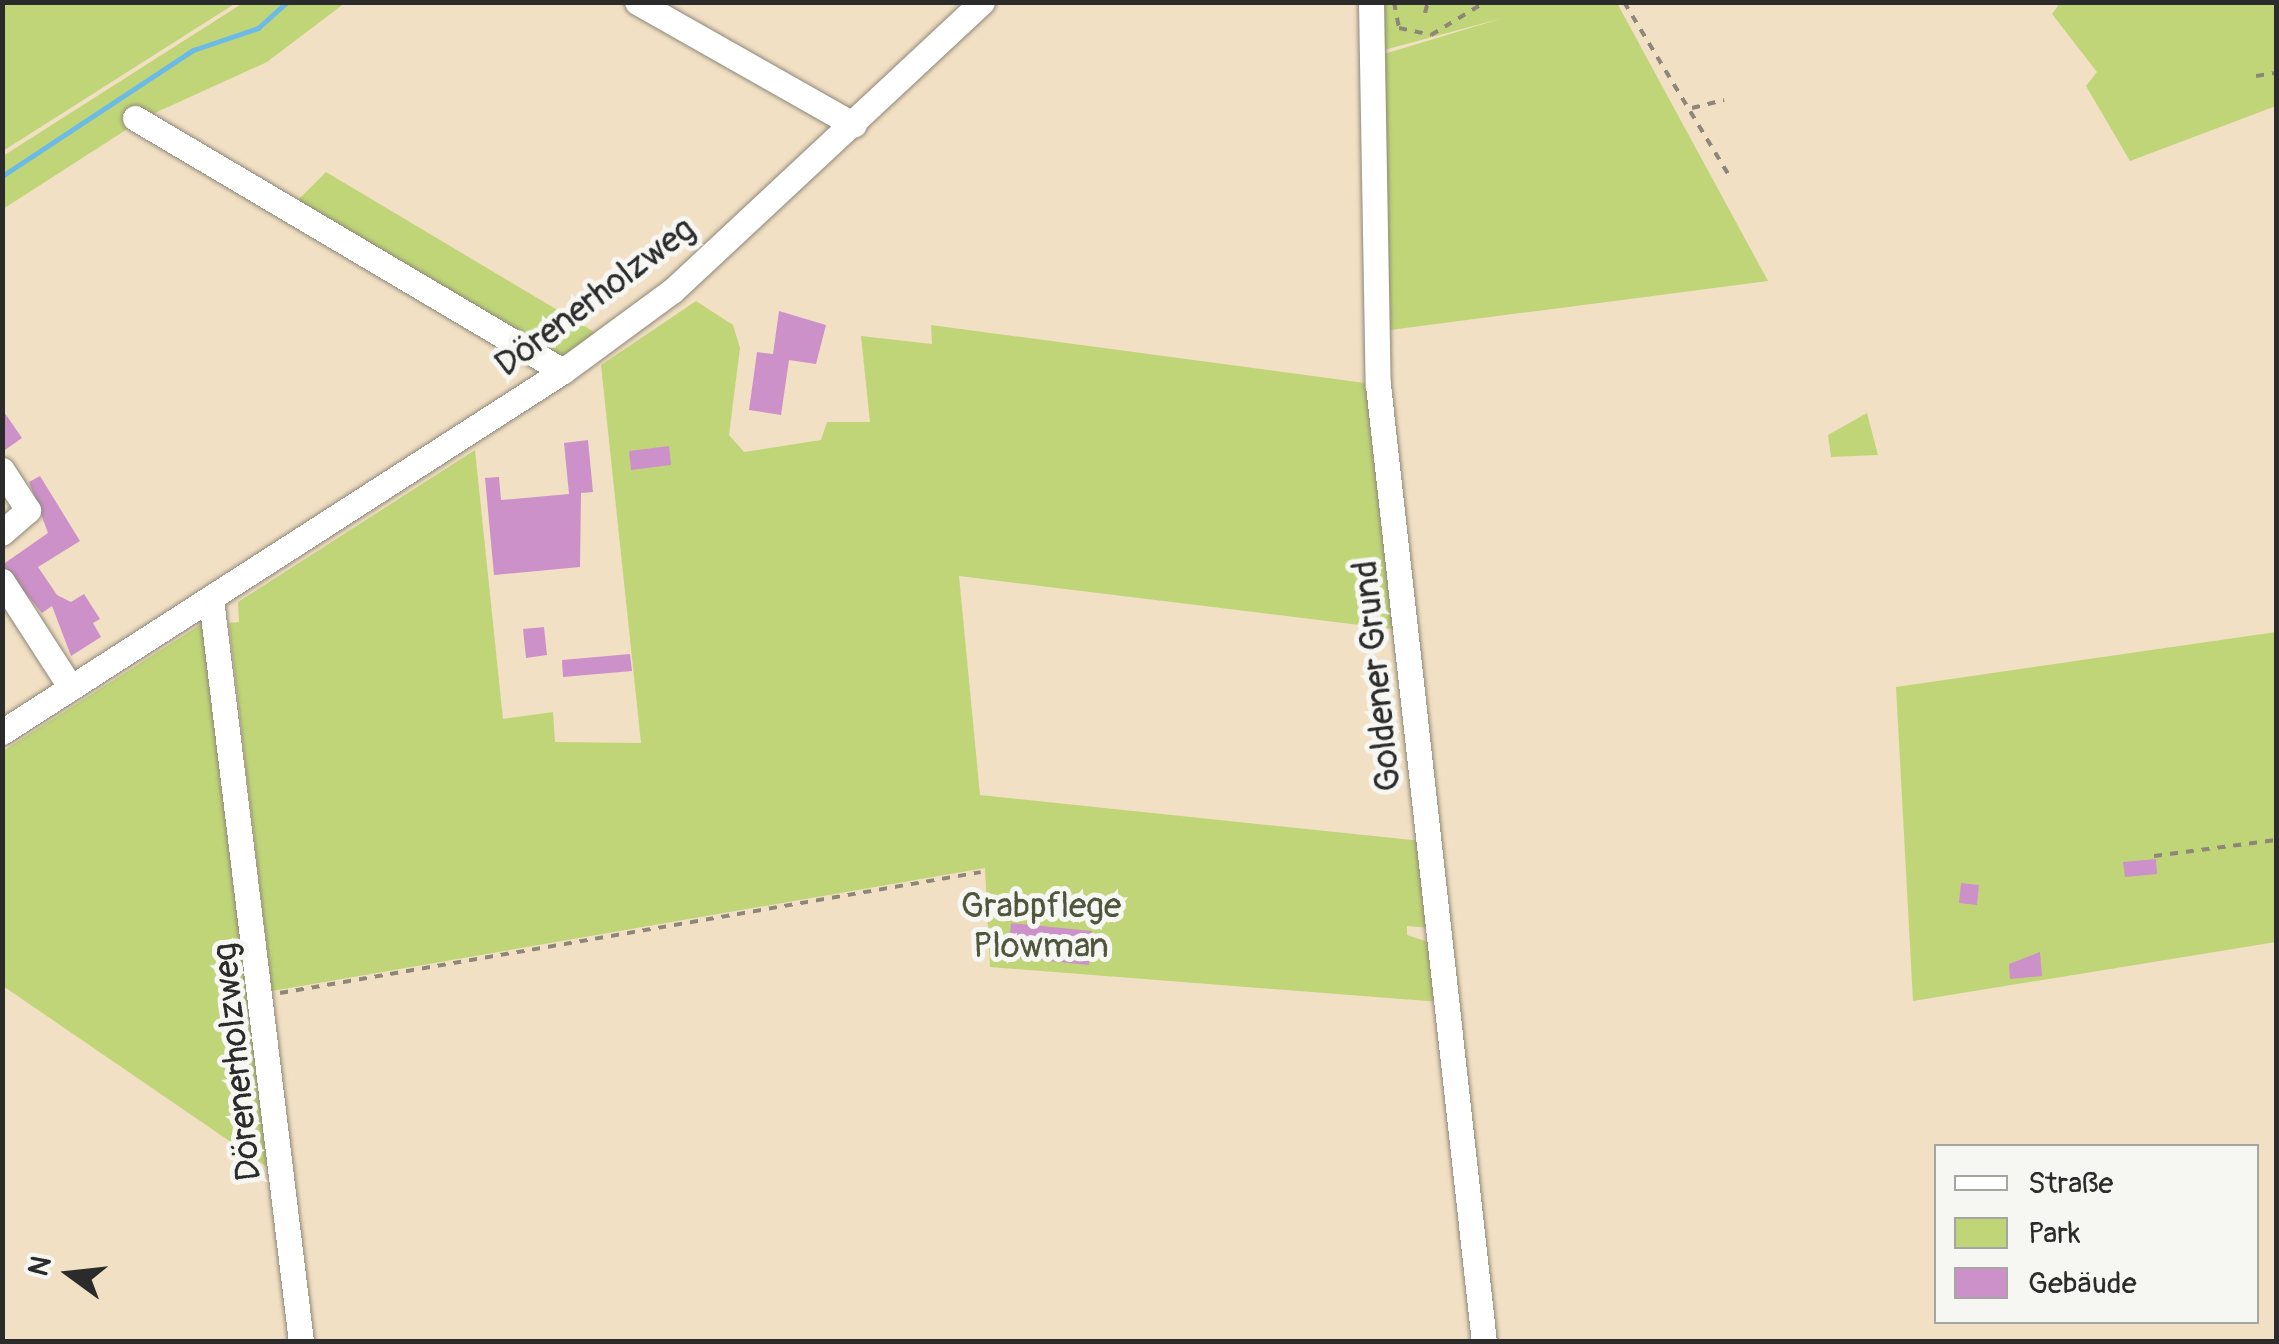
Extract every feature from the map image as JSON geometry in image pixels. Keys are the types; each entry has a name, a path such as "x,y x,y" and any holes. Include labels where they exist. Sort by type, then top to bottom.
{"street":[{"path":"637,2 854,125"},
{"name":"Dörenerholzweg","path":"2,732 563,371 672,290 982,2"},
{"name":"Goldener Grund","path":"1371,2 1378,384 1484,1342"},
{"path":"135,118 563,371"},
{"path":"2,470 28,510 2,533"},
{"path":"2,581 71,688"},
{"name":"Dörenerholzweg","path":"211,599 265,996 301,1342"}],"path":[{"path":"1394,2 1399,28 1431,36 1485,2"},
{"path":"1425,14 1428,2"},
{"path":"1624,2 1692,108 1730,177"},
{"path":"2256,76 2276,73"},
{"path":"1692,108 1724,100"},
{"path":"2154,856 2276,840"},
{"path":"265,996 981,872"}],"green space":[{"path":"3,2 236,2 236,3 3,151"},
{"path":"243,3 345,3 267,62 146,117 3,209 3,156"},
{"path":"1383,3 1617,3 1768,281 1390,330 1384,54 1503,18 1384,50"},
{"path":"2060,3 2276,3 2276,106 2130,161 2086,86 2097,72 2052,14"},
{"path":"326,172 601,336 559,368 292,206"},
{"name":"Grabpflege Plowman","path":"696,301 733,325 740,348 729,435 744,452 821,440 827,422 870,422 861,336 932,344 931,325 1372,384 1400,630 959,576 980,795 1422,841 1431,928 1407,926 1407,935 1434,944 1440,1002 990,967 985,868 272,991 229,623 239,622 238,602 475,450 503,719 553,712 555,742 641,743 601,365"},
{"path":"1867,413 1878,455 1831,457 1828,435"},
{"path":"214,616 276,1173 3,986 3,751"},
{"path":"2276,632 2276,942 1913,1001 1896,687"}],"building":[{"path":"779,311 826,325 816,364 789,360 781,415 749,410 757,352 773,354"},
{"path":"2,409 22,438 2,452"},
{"path":"588,440 593,492 581,493 580,567 494,575 485,478 499,477 501,500 569,494 564,443"},
{"path":"669,446 671,465 631,470 629,451"},
{"path":"40,476 80,541 38,567 57,595 71,602 84,594 100,619 93,623 101,637 71,656 52,606 42,613 2,565 48,533 29,482"},
{"path":"544,627 547,655 526,658 523,629"},
{"path":"630,654 632,671 563,677 562,660"},
{"path":"2156,859 2157,874 2125,877 2123,862"},
{"path":"1961,883 1979,885 1977,905 1959,903"},
{"path":"1083,901 1115,904 1113,921 1081,918"},
{"path":"1011,923 1092,931 1089,965 1008,957"},
{"path":"2040,952 2042,976 2010,979 2009,964"}],"waterway":[{"path":"2,176 193,50 258,28 287,2"}]}
